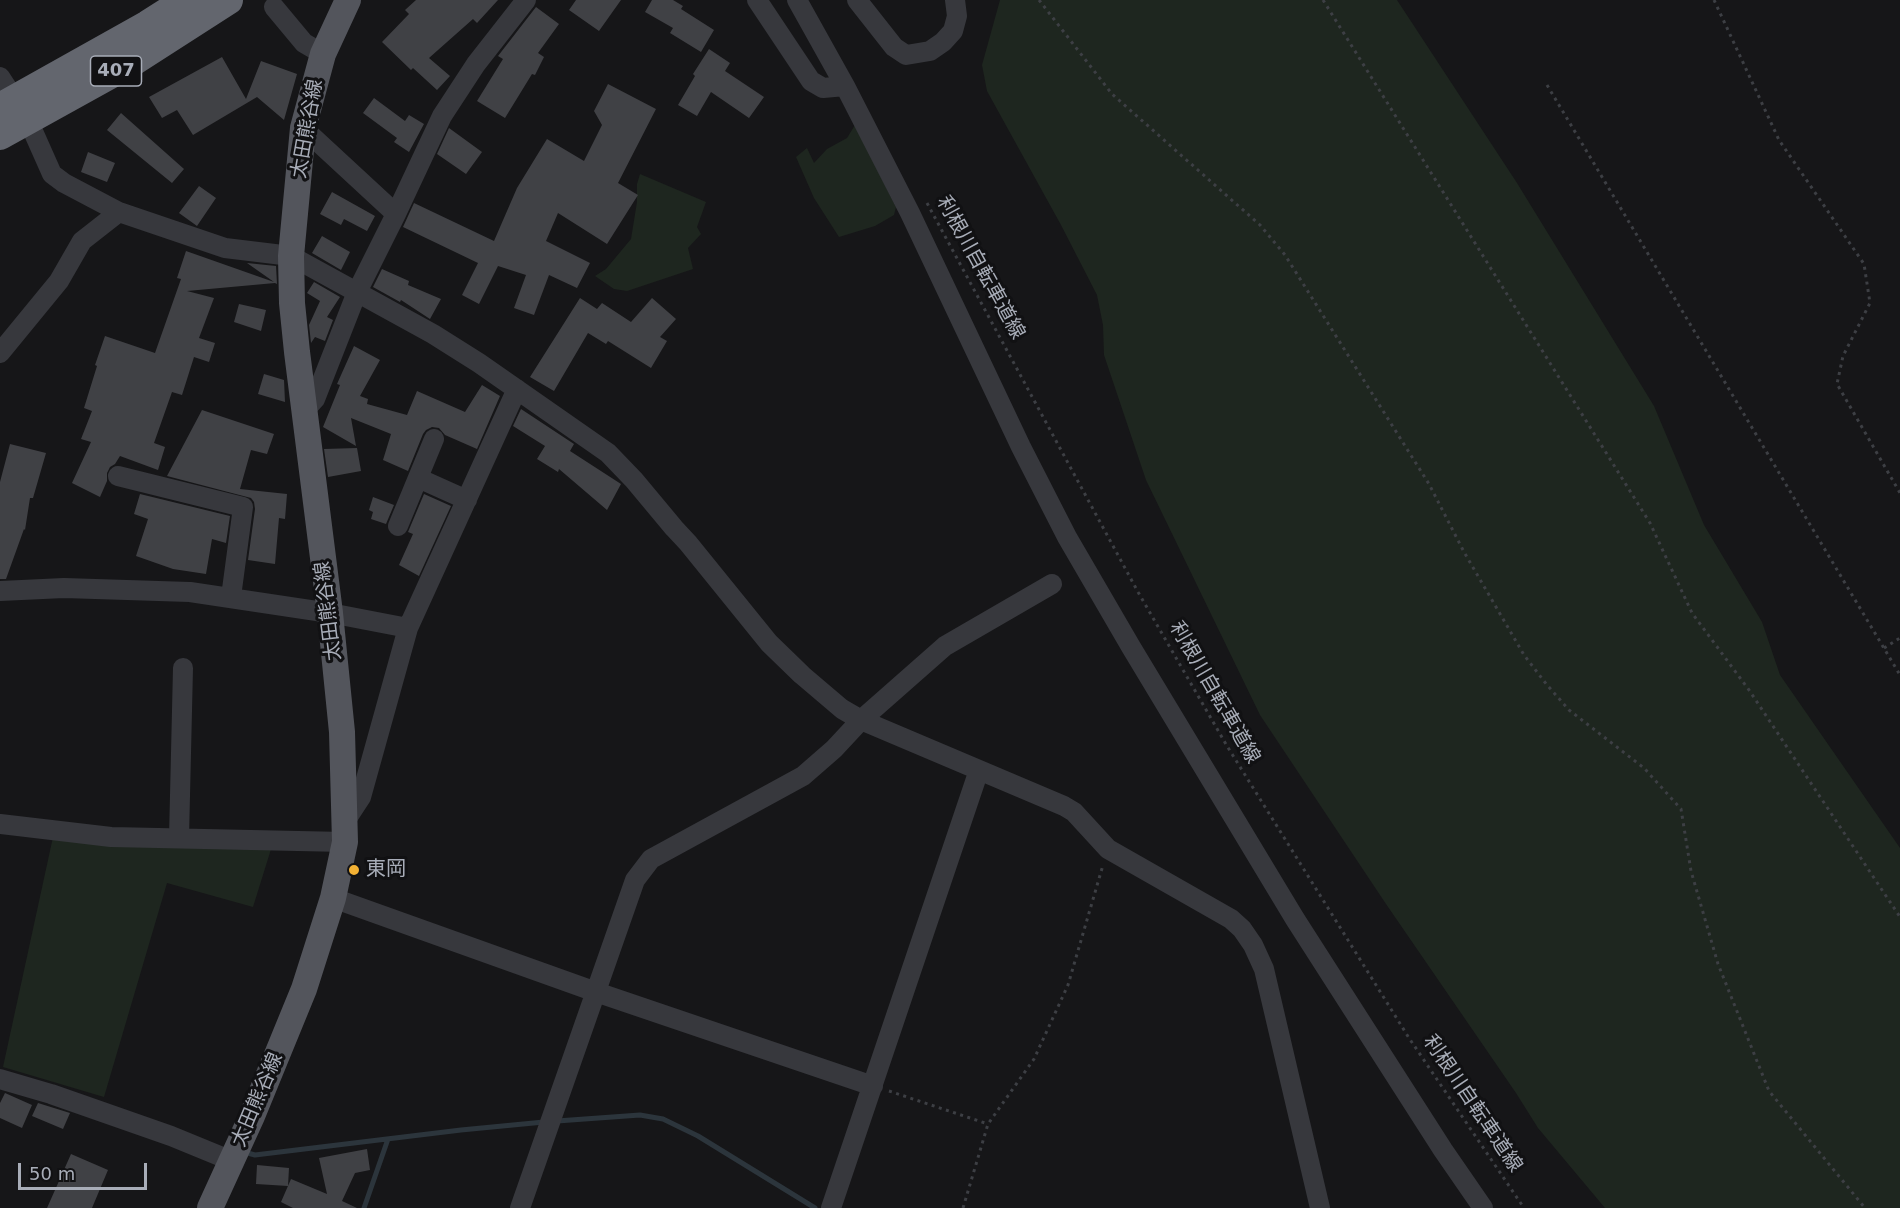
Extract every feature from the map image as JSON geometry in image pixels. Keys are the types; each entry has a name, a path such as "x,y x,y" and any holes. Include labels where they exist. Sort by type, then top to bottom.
{"highway":[{"name":"407","path":"0,135 11,101 148,25 186,0"},
{"name":"407","path":"11,101 130,63 228,0"}],"main road":[{"name":"太田熊谷線","path":"210,1208 252,1116 304,989 333,898 344,832 342,732 330,613 292,303 291,256 303,128 323,54 348,1"}],"street":[{"path":"304,411 315,399 357,292 441,116 476,64 526,0"},
{"path":"757,0 811,81 823,88 845,87"},
{"path":"797,0 910,213 1021,447 1067,537 1294,919 1483,1208"},
{"path":"858,0 894,47 906,54 930,51 943,42 953,30 957,16 955,0"},
{"path":"274,7 304,43 323,54"},
{"path":"11,101 52,174 64,183 119,212 225,248 291,256 433,334 517,389 608,453 688,543 770,643 802,675 842,709 861,720 1064,806 1074,812 1108,849 1218,910 1242,929 1253,945 1264,969 1320,1208"},
{"path":"303,128 396,214"},
{"path":"0,353 59,281 82,241 119,212"},
{"path":"0,824 111,837 179,838 344,832 361,797 408,628 517,389"},
{"path":"398,526 434,439"},
{"path":"118,476 243,507 231,597"},
{"path":"418,478 467,500"},
{"path":"520,1208 635,880 651,859 803,776 834,749 861,720 945,646 1052,584"},
{"path":"0,591 64,588 190,592 330,613 408,628"},
{"path":"179,838 183,668"},
{"path":"831,1208 979,770"},
{"path":"333,898 596,992 873,1086"},
{"path":"0,1079 151,1129 232,1161"}],"path":[{"path":"1039,0 1112,94 1260,225 1285,255 1429,484 1464,552 1524,655 1569,710 1644,768 1681,809 1691,871 1718,964 1769,1090 1865,1208"},
{"path":"1323,0 1407,131 1650,524 1692,613 1749,690 1900,917"},
{"path":"1714,0 1779,140 1864,264 1870,303 1843,356 1837,384 1900,493"},
{"path":"1547,85 1900,675"},
{"name":"利根川自転車道線","path":"927,202 1138,592 1227,746 1409,1038 1524,1208"},
{"path":"1884,648 1900,638"},
{"path":"963,1208 988,1124 1034,1059 1068,986 1108,849"},
{"path":"873,1086 988,1124"}],"shaded area":[{"path":"1000,0 1397,0 1517,183 1654,406 1704,525 1762,622 1780,675 1900,848 1900,1208 1605,1208 1538,1128 1260,715 1146,480 1104,355 1103,325 1097,295 987,91 982,65"},
{"path":"855,125 896,207 894,215 875,226 839,237 814,198 796,157 807,148 814,163 827,149 847,138"},
{"path":"640,174 706,202 697,227 701,234 688,248 693,269 627,291 614,289 595,276 606,269 631,239"},
{"path":"53,837 272,846 253,907 167,883 104,1097 3,1067"}],"building":[{"path":"416,0 498,0 477,23 473,19 429,58 450,76 437,90 413,68 411,70 382,42 409,14 405,10"},
{"path":"576,0 621,0 599,31 569,10"},
{"path":"652,0 673,0 683,6 681,9 714,30 701,52 670,33 673,28 645,12"},
{"path":"536,7 559,24 538,53 544,57 535,75 532,74 505,118 477,101 503,59 498,56"},
{"path":"709,49 730,63 725,71 764,97 749,118 711,92 697,116 678,105 695,76 693,74"},
{"path":"222,57 246,99 261,61 297,74 284,120 257,97 193,135 177,110 162,118 149,97"},
{"path":"608,84 656,109 618,183 638,195 607,244 558,213 546,241 590,263 577,288 549,275 534,315 514,308 526,275 498,266 479,304 462,295 478,263 403,227 414,203 494,241 517,188 547,139 584,161 602,125 594,111"},
{"path":"374,98 405,121 409,115 424,124 409,152 394,142 397,138 363,113"},
{"path":"121,113 184,169 172,183 107,130"},
{"path":"449,128 482,152 466,174 437,154"},
{"path":"88,152 115,163 107,182 81,172"},
{"path":"199,186 216,198 197,226 179,213"},
{"path":"332,192 375,216 367,231 344,219 341,225 320,214"},
{"path":"322,236 350,252 341,270 312,253"},
{"path":"186,251 274,282 247,263 276,266 277,284 187,291 214,298 199,338 215,343 209,362 194,357 182,395 172,392 154,443 165,447 158,470 120,456 107,473 107,481 100,497 72,483 91,442 81,439 92,411 84,408 105,336 155,353 181,279 177,278"},
{"path":"382,269 409,281 408,285 441,299 430,319 401,300 400,302 373,287"},
{"path":"314,282 340,297 327,317 333,320 325,341 315,337 311,343 309,325 320,301 307,293"},
{"path":"580,298 597,309 602,303 631,322 652,298 676,319 660,337 667,341 651,368 608,341 606,344 588,333 554,391 530,377"},
{"path":"239,304 266,310 261,331 234,322"},
{"path":"354,346 380,360 360,396 368,399 367,404 407,415 417,391 465,412 482,385 500,396 477,449 445,435 439,428 432,427 423,434 408,471 383,460 391,434 351,418 356,446 323,427 340,385 337,384"},
{"path":"264,374 284,380 285,402 258,394"},
{"path":"521,409 574,444 570,451 621,484 607,510 559,469 558,472 537,459 545,446 513,426"},
{"path":"202,410 274,434 267,454 251,450 240,489 287,494 285,519 279,518 275,564 248,560 255,509 251,498 167,476"},
{"path":"10,444 46,453 33,498 30,498 25,530 6,579 0,579 0,482"},
{"path":"357,448 361,471 328,477 324,449"},
{"path":"140,494 230,516 226,543 212,539 206,574 173,569 136,556 148,519 134,514"},
{"path":"424,494 451,506 419,576 399,565 413,534 408,532"},
{"path":"373,497 394,505 386,524 371,519 373,512 369,510"},
{"path":"5,1093 32,1105 22,1128 0,1118 0,1103"},
{"path":"38,1103 70,1113 63,1129 32,1116"},
{"path":"367,1149 370,1170 355,1173 342,1201 357,1208 293,1208 281,1202 291,1179 327,1194 319,1158"},
{"path":"71,1154 108,1170 92,1208 47,1208"},
{"path":"257,1165 289,1168 288,1186 256,1184"}],"waterway":[{"path":"557,1121 640,1115 663,1119 698,1136 815,1208"},
{"path":"244,1152 255,1155 544,1122"},
{"path":"364,1208 388,1139"}],"place":[{"name":"東岡","path":"354,870"}]}
